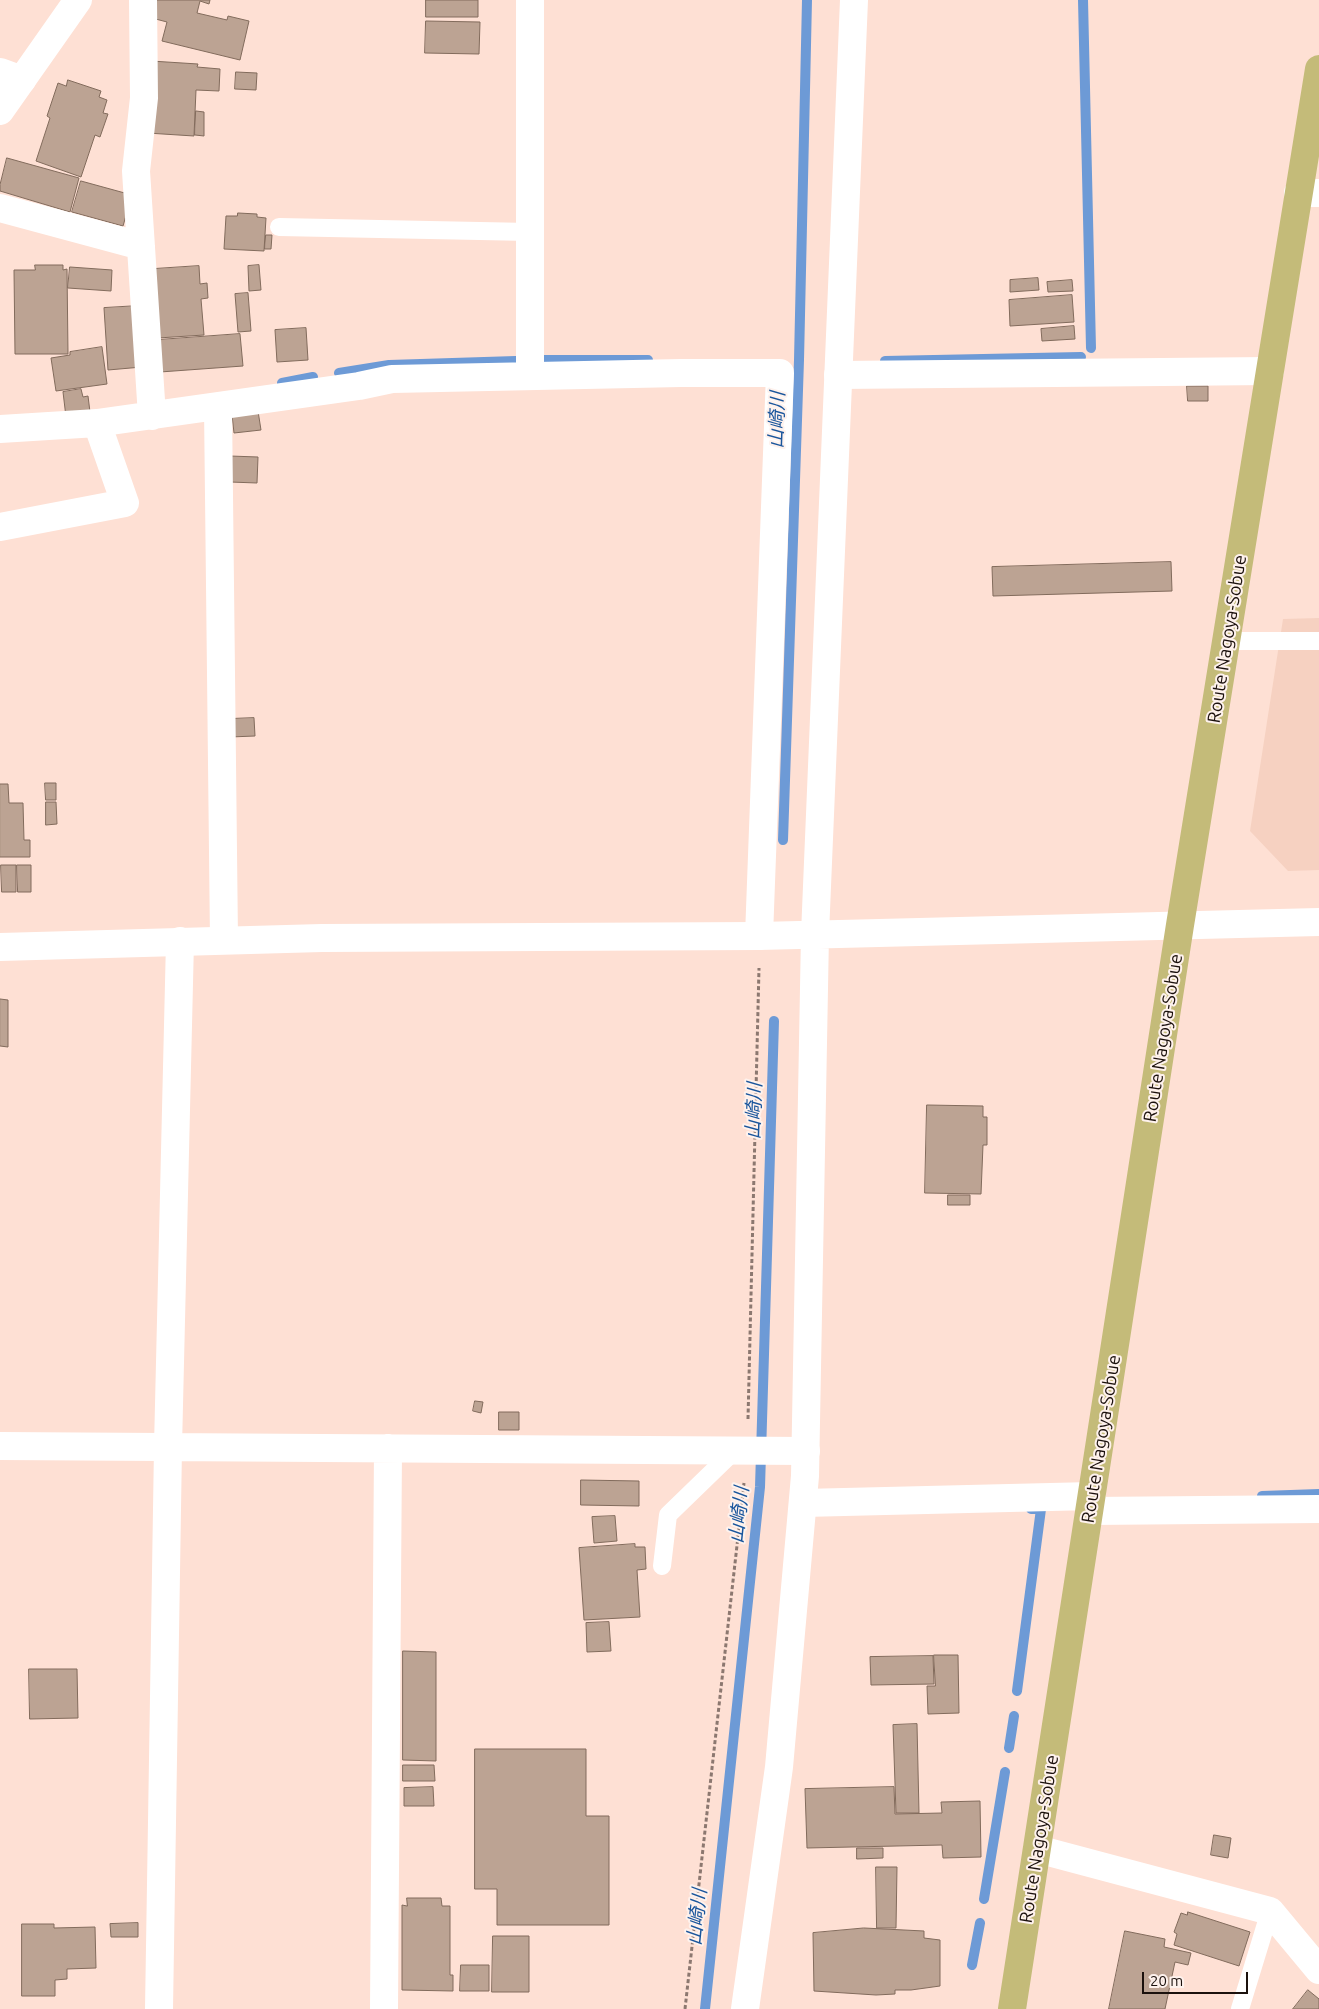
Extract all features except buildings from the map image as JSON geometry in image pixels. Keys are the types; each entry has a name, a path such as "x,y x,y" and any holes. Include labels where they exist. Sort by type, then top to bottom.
{"main road":[{"name":"Route Nagoya-Sobue","path":"1012,2009 1180,925 1270,371 1309,193 1319,69"}],"street":[{"path":"0,111 11,76 78,0"},
{"path":"143,0 144,98 136,171 152,416"},
{"path":"530,0 530,376"},
{"path":"745,2009 779,1768 803,1503 793,1451 854,0"},
{"path":"0,208 141,246"},
{"path":"838,375 1270,371"},
{"path":"0,429 97,423 152,416 359,386 392,379 682,373 780,373 759,936"},
{"path":"218,407 224,940"},
{"path":"0,527 125,503 97,423"},
{"path":"0,947 224,940 550,936 759,936 1319,922"},
{"path":"159,2009 168,1447 180,941"},
{"path":"0,1446 793,1451"},
{"path":"384,2009 388,1448"},
{"path":"803,1503 1091,1504 1319,1509"},
{"path":"1037,1849 1270,1911 1319,1970"}],"lane":[{"path":"279,228 530,232"},
{"path":"1226,641 1319,641"},
{"path":"662,1566 668,1515 743,1450"},
{"path":"1240,2009 1270,1911"}],"shaded area":[{"path":"1319,618 1319,870 1288,871 1250,831 1283,619"}],"waterway":[{"name":"山崎川","path":"783,840 799,360 807,0"},
{"path":"1083,0 1091,348"},
{"path":"885,361 1081,357"},
{"path":"544,360 648,360"},
{"path":"339,373 389,365 516,361"},
{"path":"282,383 313,377"},
{"name":"山崎川","path":"705,2009 760,1487 774,1021"},
{"path":"1262,1496 1319,1494"},
{"path":"1017,1691 1041,1509 1031,1509"},
{"path":"1009,1748 1014,1716"},
{"path":"984,1899 1005,1772"},
{"path":"972,1965 980,1923"}]}
